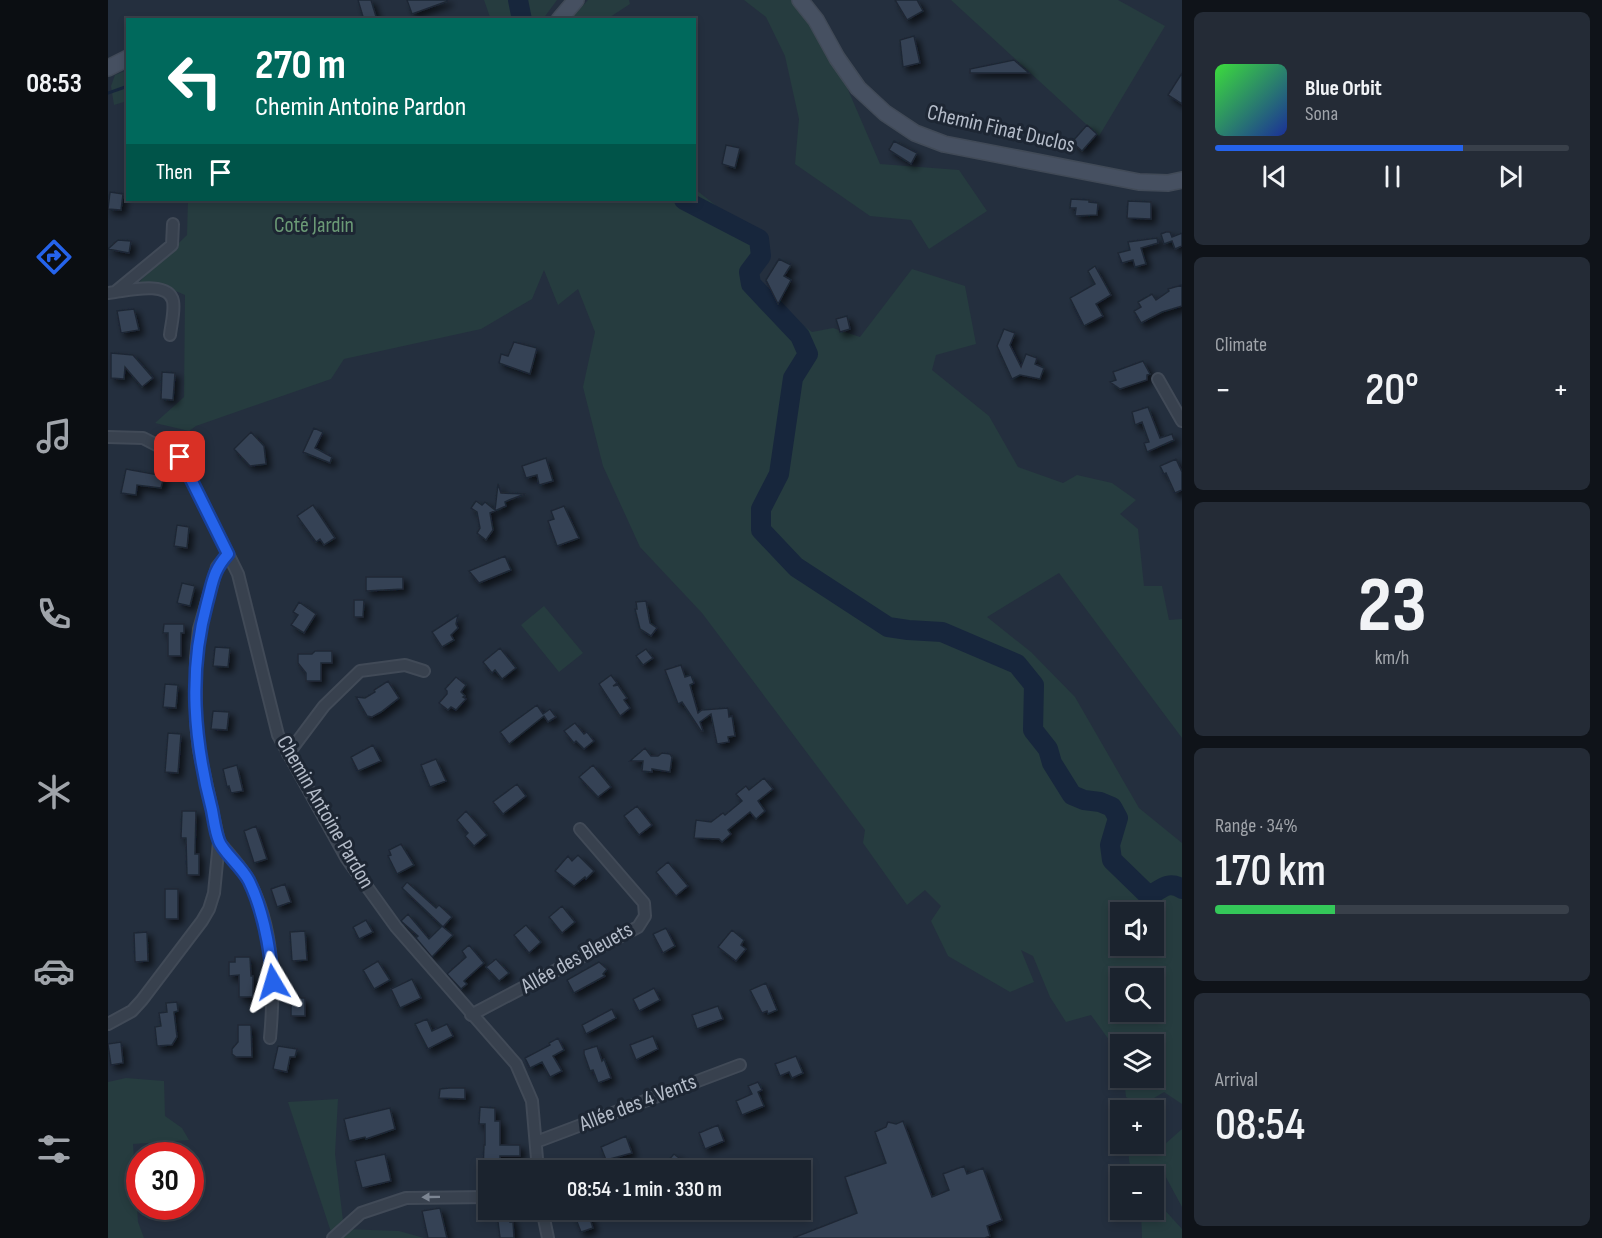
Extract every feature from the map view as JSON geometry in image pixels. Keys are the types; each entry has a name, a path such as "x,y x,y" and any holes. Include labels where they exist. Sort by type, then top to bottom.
{"main road":[{"path":"561,18 576,0"},
{"name":"Chemin Finat Duclos","path":"800,0 816,20 837,58 858,88 885,113 915,134 944,144 1140,182 1168,183 1182,180"},
{"path":"108,68 126,59"}],"street":[{"path":"112,292 172,245 173,224"},
{"path":"112,292 157,288 165,291 171,296 173,302 170,335"},
{"path":"1158,380 1182,421"},
{"name":"Chemin Antoine Pardon","path":"108,437 143,438 180,457 238,574 278,735 347,859 396,927 516,1064 532,1101 537,1160"},
{"path":"108,1023 132,1011 142,1000 202,921 214,893 219,842 199,750 196,723 196,658 200,629 217,567 228,554"},
{"path":"288,754 324,706 360,671 405,665 424,670"},
{"name":"Allée des Bleuets","path":"471,1015 638,927 645,916 644,903 580,829"},
{"path":"219,842 248,879 265,931 273,982 270,1038"},
{"name":"Allée des 4 Vents","path":"536,1142 740,1065"},
{"path":"333,1238 361,1213 406,1198 478,1197"},
{"path":"544,1220 548,1238"}],"green space":[{"path":"484,0 557,0 544,18 490,18"},
{"path":"588,0 629,0 630,4 609,18 572,18"},
{"path":"744,0 799,0 824,34 880,164 959,170 987,211 929,249 911,220 870,216 795,164 799,119 785,56 766,17"},
{"path":"951,0 1118,0 1165,26 1099,136"},
{"path":"126,70 126,101 114,105 111,86 115,75"},
{"name":"Coté Jardin","path":"696,190 758,239 751,287 812,332 833,328 860,337 912,269 965,286 976,344 936,355 932,370 989,416 1018,467 1063,483 1077,475 1112,483 1136,500 1120,514 1138,529 1144,586 1162,586 1169,620 1182,619 1182,738 1059,573 987,617 1031,652 1075,697 1139,808 1182,843 1182,1104 1164,1092 1151,1100 1131,1100 1126,1097 1125,1088 1164,1088 1164,1034 1110,1034 1110,1041 1091,1015 1066,1022 1050,997 1033,956 1021,950 1034,982 1010,992 948,956 931,921 941,906 925,890 907,905 863,843 865,830 702,613 640,547 603,466 583,387 595,332 578,289 558,305 544,270 532,299 481,329 344,359 331,379 196,426 189,431 155,423 184,397 185,295 164,286 134,287 187,235 188,201 696,201"},
{"path":"544,606 583,653 559,672 521,625"},
{"path":"126,1078 164,1081 165,1116 182,1128 189,1140 126,1142 126,1220 138,1220 144,1238 108,1238 108,1082"},
{"path":"338,1099 335,1154 344,1229 399,1231 424,1238 333,1238 288,1102"},
{"path":"1182,1129 1182,1207 1164,1174 1164,1166 1130,1166 1129,1154 1164,1154 1164,1145"},
{"path":"1164,1209 1182,1229 1182,1238 1142,1238 1141,1220 1164,1220"}],"building":[{"path":"358,0 371,0 376,18 363,18"},
{"path":"407,0 448,0 448,1 412,14"},
{"path":"895,0 917,0 923,11 907,20"},
{"path":"914,36 920,63 903,67 900,40"},
{"path":"1014,60 1029,73 970,73 970,69"},
{"path":"1182,73 1182,104 1168,95"},
{"path":"1087,125 1097,134 1082,151 1072,142"},
{"path":"894,141 917,153 911,164 889,150"},
{"path":"726,145 740,148 735,168 722,164"},
{"path":"110,192 123,194 121,210 108,209"},
{"path":"1071,199 1098,203 1097,215 1075,216 1076,208 1070,208"},
{"path":"1128,201 1151,202 1151,219 1127,218"},
{"path":"1170,232 1172,237 1182,233 1182,246 1175,249 1172,241 1164,244 1161,234"},
{"path":"1157,238 1158,243 1141,248 1146,264 1135,267 1133,260 1122,263 1118,253 1130,250 1128,242"},
{"path":"118,240 131,241 129,253 108,249"},
{"path":"779,259 791,265 784,276 791,280 778,304 766,280"},
{"path":"1095,266 1111,295 1096,304 1103,316 1084,326 1070,298 1095,284 1088,271"},
{"path":"1182,285 1182,306 1162,312 1141,323 1134,311 1141,307 1138,302 1152,294 1156,300 1169,291 1168,289"},
{"path":"134,309 139,330 121,333 117,311"},
{"path":"847,316 850,329 840,332 836,319"},
{"path":"1004,329 1015,333 1010,345 1021,367 1026,354 1037,358 1035,364 1044,368 1040,379 1020,375 1012,379 997,346"},
{"path":"514,342 537,348 530,374 499,363 501,354 508,356"},
{"path":"111,353 133,355 153,378 142,387 125,367 124,379 111,378"},
{"path":"1143,361 1150,374 1147,375 1147,380 1120,389 1110,382 1116,380 1113,372"},
{"path":"162,372 175,373 173,400 161,399"},
{"path":"1148,407 1160,438 1172,434 1174,440 1147,452 1144,443 1149,442 1142,422 1135,425 1132,412"},
{"path":"314,428 323,432 315,448 332,457 330,463 303,452"},
{"path":"251,432 264,446 266,464 250,466 234,449"},
{"path":"546,458 553,481 539,485 537,475 526,478 522,466"},
{"path":"1176,459 1182,472 1182,490 1175,493 1166,473 1164,474 1160,466"},
{"path":"126,469 164,476 161,488 137,485 136,495 121,493"},
{"path":"498,484 501,493 525,494 505,502 506,506 490,513 493,530 486,540 477,533 480,528 477,512 471,508 476,501 482,505 485,502 495,510"},
{"path":"313,505 335,538 324,545 320,539 316,542 297,516"},
{"path":"564,506 579,538 557,546 548,521 554,519 551,511"},
{"path":"177,525 189,527 187,548 174,546"},
{"path":"505,556 511,570 479,583 469,571"},
{"path":"366,577 403,577 403,589 366,591"},
{"path":"182,583 195,586 190,606 177,603"},
{"path":"354,600 364,600 363,617 354,617"},
{"path":"646,601 650,623 657,628 651,636 640,629 635,609 637,609 636,602"},
{"path":"299,602 316,614 304,633 291,625 298,615 293,612"},
{"path":"458,615 456,624 458,628 451,635 454,640 442,647 432,632"},
{"path":"164,624 184,624 184,633 181,633 181,656 168,656 168,633 163,633"},
{"path":"215,647 230,648 228,667 213,666"},
{"path":"500,648 516,668 502,679 495,670 492,673 483,662"},
{"path":"646,649 653,658 643,665 636,656"},
{"path":"315,651 332,651 332,663 321,663 321,681 306,681 306,673 298,663 298,654 312,654"},
{"path":"681,665 685,677 691,675 694,683 690,685 698,713 702,710 728,708 729,717 732,716 735,736 728,737 729,742 717,744 711,714 700,722 703,731 701,731 682,702 678,704 665,670"},
{"path":"611,675 617,683 613,686 618,685 627,698 624,700 630,708 620,716 599,684"},
{"path":"456,677 466,685 461,692 466,699 456,710 451,707 448,710 439,703 447,694 445,689"},
{"path":"388,681 399,698 381,712 372,717 367,716 356,697 365,698"},
{"path":"165,684 178,685 176,708 163,707"},
{"path":"537,705 543,714 550,709 556,717 548,722 544,716 509,744 500,732"},
{"path":"213,711 229,712 227,730 211,729"},
{"path":"575,723 594,741 584,749 576,741 574,743 564,731"},
{"path":"168,733 181,734 178,773 165,772"},
{"path":"373,745 381,761 358,771 351,757"},
{"path":"645,748 651,756 658,756 662,753 670,754 672,757 670,772 652,769 652,772 642,771 643,761 630,761"},
{"path":"436,759 446,781 430,787 421,765"},
{"path":"237,765 243,791 231,793 229,786 227,787 223,769"},
{"path":"593,765 611,787 598,797 579,777"},
{"path":"764,778 773,789 758,801 765,811 756,819 750,812 728,830 731,834 722,842 719,839 694,838 696,820 711,822 723,813 725,815 742,801 736,794 746,786 749,790"},
{"path":"517,784 526,796 503,814 493,802"},
{"path":"637,806 652,825 639,835 624,816"},
{"path":"182,811 196,811 195,854 199,854 199,875 187,875 186,838 181,838"},
{"path":"466,811 487,835 474,846 465,836 468,833 457,820"},
{"path":"256,826 267,859 254,863 244,831"},
{"path":"401,844 414,865 397,874 388,856 391,855 389,850"},
{"path":"578,855 594,871 574,886 555,871 568,856 572,861"},
{"path":"668,862 688,886 676,896 656,872"},
{"path":"407,882 436,908 439,905 452,917 443,927 453,935 432,957 416,938 418,936 401,921 408,914 429,939 442,926 402,888"},
{"path":"285,884 291,902 277,907 271,889"},
{"path":"165,889 178,889 178,919 165,919"},
{"path":"562,906 575,922 562,933 549,917"},
{"path":"366,920 373,932 359,939 353,927"},
{"path":"526,925 541,942 529,953 514,935"},
{"path":"666,928 675,946 663,953 653,934"},
{"path":"732,930 744,940 741,945 746,949 736,961 718,947"},
{"path":"305,931 307,960 292,961 290,932"},
{"path":"147,932 148,961 135,962 134,933"},
{"path":"469,945 484,963 464,981 467,984 461,989 447,974 466,957 462,951"},
{"path":"235,957 250,957 253,997 239,997 239,975 229,976 229,962 235,962"},
{"path":"496,959 509,973 499,981 486,967"},
{"path":"378,961 390,980 374,989 363,970"},
{"path":"599,962 607,969 603,974 605,976 574,993 567,980"},
{"path":"412,979 421,998 400,1008 391,989"},
{"path":"766,983 777,1010 768,1014 767,1011 762,1013 750,990"},
{"path":"654,988 660,1000 639,1011 633,999"},
{"path":"291,998 305,998 305,1016 291,1016"},
{"path":"177,1002 178,1011 174,1012 177,1037 172,1045 157,1046 155,1027 161,1026 159,1013 167,1012 166,1003"},
{"path":"718,1006 723,1019 697,1029 692,1015"},
{"path":"612,1009 616,1018 586,1034 582,1025"},
{"path":"427,1019 432,1031 447,1024 453,1036 428,1049 415,1024"},
{"path":"238,1025 251,1025 252,1057 236,1057 232,1054 232,1049 238,1042"},
{"path":"653,1036 658,1049 636,1060 630,1045"},
{"path":"558,1038 564,1050 553,1056 562,1071 550,1077 542,1062 530,1068 525,1058 550,1045 549,1043"},
{"path":"121,1042 123,1063 111,1065 108,1044"},
{"path":"278,1046 297,1049 295,1057 290,1057 287,1072 273,1069"},
{"path":"597,1046 611,1078 598,1083 593,1070 590,1071 584,1054 584,1050"},
{"path":"796,1056 803,1073 792,1078 789,1072 780,1076 775,1064"},
{"path":"758,1082 762,1090 758,1092 764,1106 742,1115 736,1101 752,1094 748,1086"},
{"path":"465,1088 465,1099 439,1098 440,1089"},
{"path":"480,1107 495,1108 495,1121 500,1121 500,1145 520,1145 520,1156 500,1156 500,1160 483,1160 485,1124 479,1124"},
{"path":"390,1108 395,1129 366,1139 365,1137 349,1141 344,1119"},
{"path":"903,1121 932,1197 949,1190 943,1174 964,1166 967,1174 983,1168 1002,1220 987,1226 990,1236 985,1238 793,1238 857,1213 845,1177 886,1163 875,1132 886,1127 888,1122 896,1124"},
{"path":"718,1125 724,1141 705,1149 699,1133"},
{"path":"626,1136 632,1153 606,1160 601,1147"},
{"path":"385,1154 391,1181 362,1188 355,1161"},
{"path":"674,1154 681,1160 669,1160"},
{"path":"440,1208 447,1238 428,1238 422,1211"},
{"path":"498,1220 513,1222 514,1238 500,1238"},
{"path":"576,1220 590,1220 593,1228 581,1232"}],"waterway":[{"path":"518,0 522,18"},
{"path":"108,93 126,87"},
{"path":"686,201 759,239 761,256 749,272 751,284 800,336 808,354 793,378 779,474 761,509 761,530 796,567 888,627 942,632 1017,664 1034,685 1033,730 1048,749 1052,763 1072,795 1112,807 1118,818 1110,845 1112,860 1146,893 1154,893 1171,885 1182,889"}],"route":[{"path":"180,457 228,554 217,567 200,629 195,692 199,750 219,842 248,879 259,908 271,958 273,982"}]}
